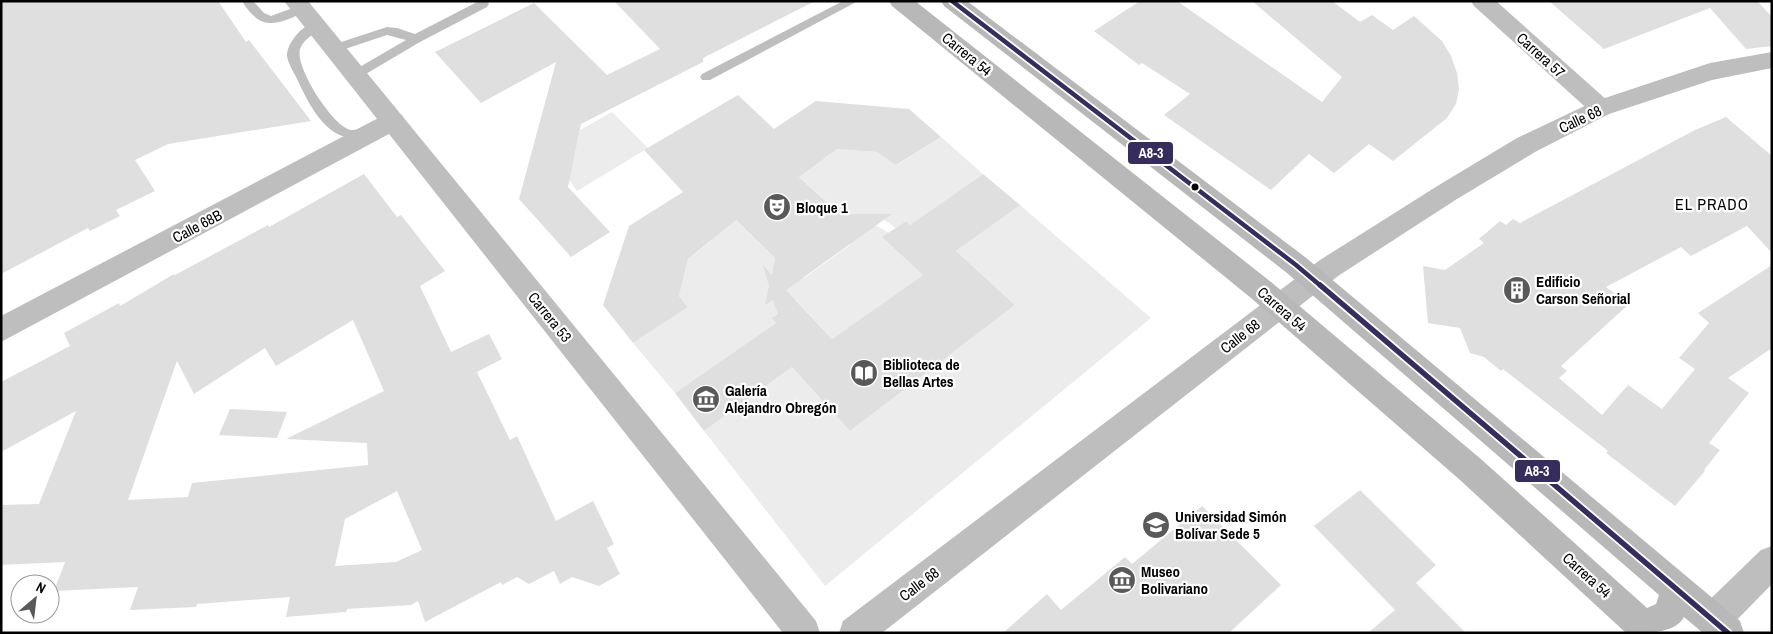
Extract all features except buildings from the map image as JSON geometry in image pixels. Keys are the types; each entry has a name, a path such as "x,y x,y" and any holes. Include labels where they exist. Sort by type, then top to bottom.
{"main road":[{"name":"Carrera 54","path":"900,1 1253,284 1471,470 1645,629"},
{"path":"952,1 1314,280 1720,627"},
{"path":"1645,629 1668,615 1673,608 1675,588"}],"street":[{"name":"Carrera 57","path":"1482,1 1601,108"},
{"name":"Carrera 53","path":"303,12 804,633"},
{"name":"Calle 68","path":"855,633 1329,268 1526,145 1601,108 1710,72 1772,60"},
{"name":"Calle 68B","path":"1,330 392,120"},
{"path":"1720,627 1772,561"}],"lane":[{"path":"247,1 258,17 268,20 276,20 303,12 293,58 323,114 341,131 355,135 365,133 392,120"},
{"path":"706,78 853,1"},
{"path":"355,75 416,39 483,4"},
{"path":"333,48 388,32 397,32 416,39"}],"shaded area":[{"path":"612,112 648,148 577,191 569,179 580,130"},
{"path":"941,137 983,174 910,225 906,221 895,228 877,217 859,216 845,218 775,155 800,139 824,159 837,149 877,152 897,165"},
{"path":"710,195 780,263 772,275 771,287 781,312 771,318 776,323 675,393 633,343 688,307 679,296 688,259 711,241 684,211"},
{"path":"1020,205 1151,318 825,586 704,431 792,367 850,431 1015,305 956,251"},
{"path":"868,221 889,233 887,241 923,275 832,339 796,300 789,305 780,274 791,265 804,278 850,245"}],"transit line":[{"name":"A8-3","path":"952,1 1296,265 1728,633"}],"place":[{"name":"Bloque 1","path":"777,207"},
{"name":"Edificio Carson Señorial","path":"1517,290"},
{"name":"Biblioteca de Bellas Artes","path":"864,373"},
{"name":"Galería Alejandro Obregón","path":"706,399"},
{"name":"Universidad Simón Bolívar Sede 5","path":"1156,525"},
{"name":"Museo Bolivariano","path":"1122,580"}],"district":[{"name":"EL PRADO","path":"1712,204"}]}
